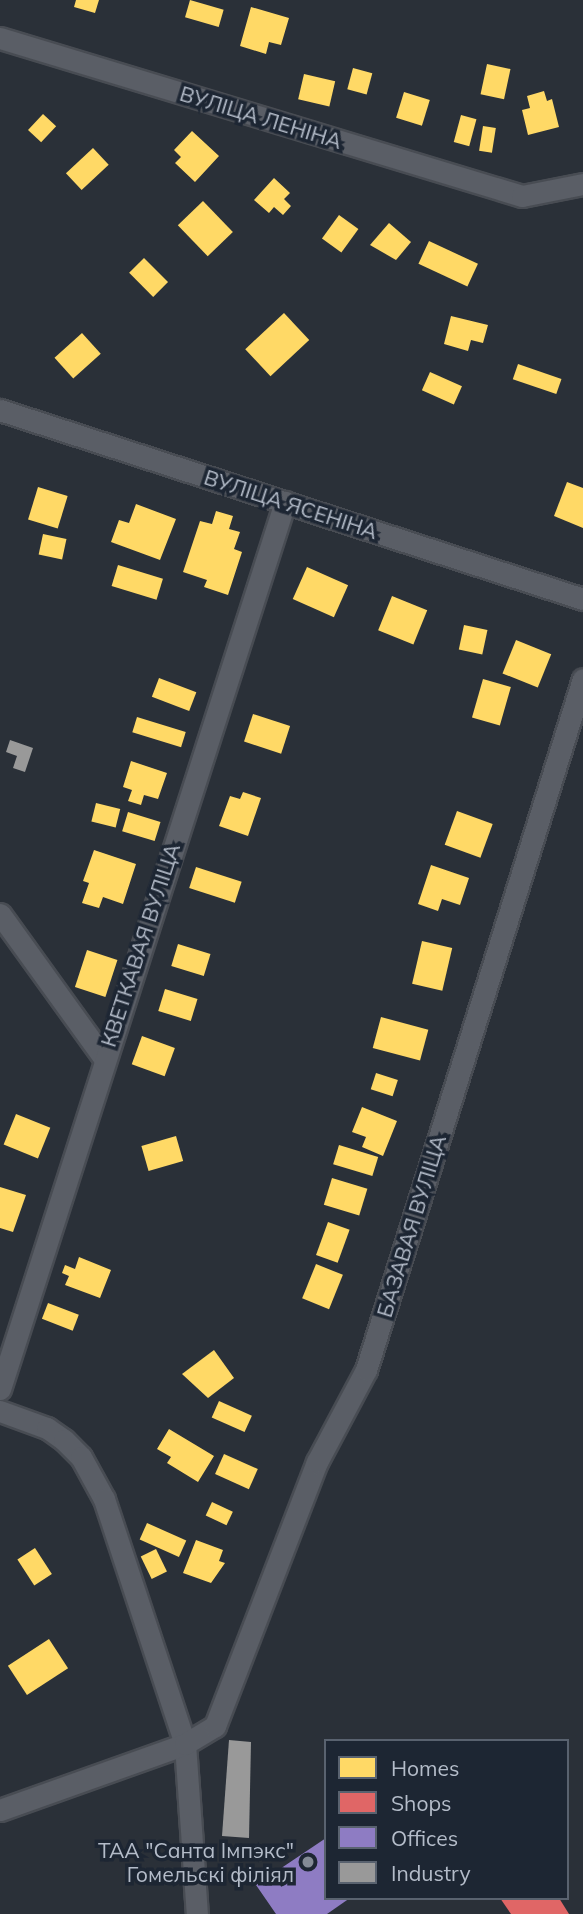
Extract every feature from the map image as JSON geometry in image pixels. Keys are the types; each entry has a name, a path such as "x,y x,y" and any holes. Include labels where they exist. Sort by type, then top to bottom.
{"street":[{"name":"ВУЛІЦА ЛЕНІНА","path":"0,38 522,196 583,184"},
{"name":"ВУЛІЦА ЯСЕНІНА","path":"0,410 583,599"},
{"name":"КВЕТКАВАЯ ВУЛІЦА","path":"0,1389 94,1105 104,1058 285,502"},
{"name":"БАЗАВАЯ ВУЛІЦА","path":"0,1810 185,1744 215,1726 317,1462 366,1370 583,679"},
{"path":"0,914 104,1058"},
{"path":"0,1411 47,1428 64,1440 95,1478 185,1744 197,1914"}],"building: Homes":[{"path":"76,0 99,0 95,13 74,7"},
{"path":"190,0 224,10 219,27 185,17"},
{"path":"251,7 289,18 281,45 269,42 266,54 240,46"},
{"path":"487,64 510,69 504,99 481,94"},
{"path":"353,68 372,73 367,94 347,89"},
{"path":"304,74 335,81 329,107 298,99"},
{"path":"544,91 547,101 552,99 559,127 528,135 522,110 530,108 527,96"},
{"path":"404,92 430,100 422,126 396,118"},
{"path":"43,114 56,126 41,142 28,130"},
{"path":"461,115 476,119 469,146 454,142"},
{"path":"483,126 496,128 492,153 479,151"},
{"path":"192,131 219,156 195,182 175,163 181,157 174,150"},
{"path":"93,148 109,165 82,190 66,173"},
{"path":"274,178 290,193 284,199 291,206 283,215 274,207 269,213 254,200"},
{"path":"203,201 233,232 208,256 178,225"},
{"path":"339,215 358,229 341,253 322,238"},
{"path":"389,223 411,242 396,260 370,245"},
{"path":"429,241 478,264 467,286 418,264"},
{"path":"144,258 168,282 153,297 129,273"},
{"path":"284,313 309,340 270,376 245,349"},
{"path":"451,316 488,325 483,343 471,340 468,351 444,344"},
{"path":"82,333 101,354 73,379 55,358"},
{"path":"518,364 561,379 556,394 513,379"},
{"path":"430,372 462,386 454,405 422,390"},
{"path":"567,482 583,488 583,528 554,516"},
{"path":"38,487 68,496 58,529 28,520"},
{"path":"136,504 176,519 160,560 111,542 119,520 129,523"},
{"path":"216,511 233,516 229,529 240,532 234,549 242,552 228,595 204,587 207,580 183,572 200,521 212,524"},
{"path":"43,534 66,539 62,560 39,555"},
{"path":"118,565 163,579 157,600 112,586"},
{"path":"307,567 348,585 334,617 293,599"},
{"path":"392,596 427,610 413,645 378,630"},
{"path":"464,625 487,630 482,654 459,649"},
{"path":"516,640 551,654 538,688 503,673"},
{"path":"159,678 196,692 189,711 152,697"},
{"path":"483,679 511,687 500,725 472,717"},
{"path":"253,714 290,726 281,754 244,742"},
{"path":"137,717 186,732 181,747 132,732"},
{"path":"131,761 167,773 158,799 144,795 141,805 128,801 132,790 123,787"},
{"path":"243,792 261,798 248,836 219,826 230,796 240,799"},
{"path":"96,803 120,809 116,827 91,821"},
{"path":"457,811 493,824 480,858 445,845"},
{"path":"128,812 161,822 155,841 122,831"},
{"path":"94,850 136,864 123,904 103,897 99,908 82,903 89,883 83,881"},
{"path":"431,865 469,878 460,905 442,899 438,911 418,904"},
{"path":"196,867 242,882 235,903 189,888"},
{"path":"422,941 452,948 442,991 412,984"},
{"path":"178,944 211,954 204,976 171,966"},
{"path":"87,950 117,960 105,997 75,987"},
{"path":"165,989 198,999 191,1021 158,1011"},
{"path":"381,1017 428,1030 420,1061 373,1048"},
{"path":"142,1036 175,1048 165,1076 132,1064"},
{"path":"376,1073 398,1080 393,1096 371,1089"},
{"path":"362,1107 397,1121 383,1156 362,1147 366,1137 352,1132"},
{"path":"16,1114 50,1128 38,1158 4,1145"},
{"path":"176,1136 183,1161 149,1171 141,1146"},
{"path":"339,1145 378,1157 372,1176 333,1164"},
{"path":"332,1178 367,1189 359,1216 324,1205"},
{"path":"0,1187 26,1195 13,1232 0,1228"},
{"path":"328,1222 350,1230 338,1263 316,1255"},
{"path":"79,1257 111,1270 100,1298 65,1285 69,1276 62,1273 65,1265 75,1269"},
{"path":"316,1264 343,1275 329,1309 302,1298"},
{"path":"48,1303 79,1315 73,1331 42,1319"},
{"path":"214,1350 234,1378 208,1398 182,1374"},
{"path":"219,1401 252,1416 245,1432 212,1417"},
{"path":"169,1429 214,1456 198,1482 167,1463 171,1457 157,1449"},
{"path":"224,1454 258,1469 249,1489 215,1474"},
{"path":"212,1502 233,1512 227,1525 206,1516"},
{"path":"147,1523 186,1540 179,1557 140,1539"},
{"path":"196,1540 223,1550 219,1561 225,1563 211,1583 183,1573"},
{"path":"35,1548 52,1574 34,1585 17,1559"},
{"path":"156,1549 167,1571 152,1579 141,1556"},
{"path":"49,1639 68,1668 27,1695 8,1666"}],"building: Shops":[{"path":"501,1900 560,1900 569,1914 511,1914"}],"building: Offices":[{"name":"ТАА \"Санта Імпэкс\" Гомельскі філіял","path":"324,1839 324,1900 347,1900 327,1914 276,1914 256,1885"}],"building: Industry":[{"path":"10,740 33,748 25,772 13,768 17,756 6,752"},
{"path":"229,1740 251,1742 249,1838 222,1836"}],"place":[{"name":"ТАА \"Санта Імпэкс\" Гомельскі філіял","path":"308,1862"}]}
